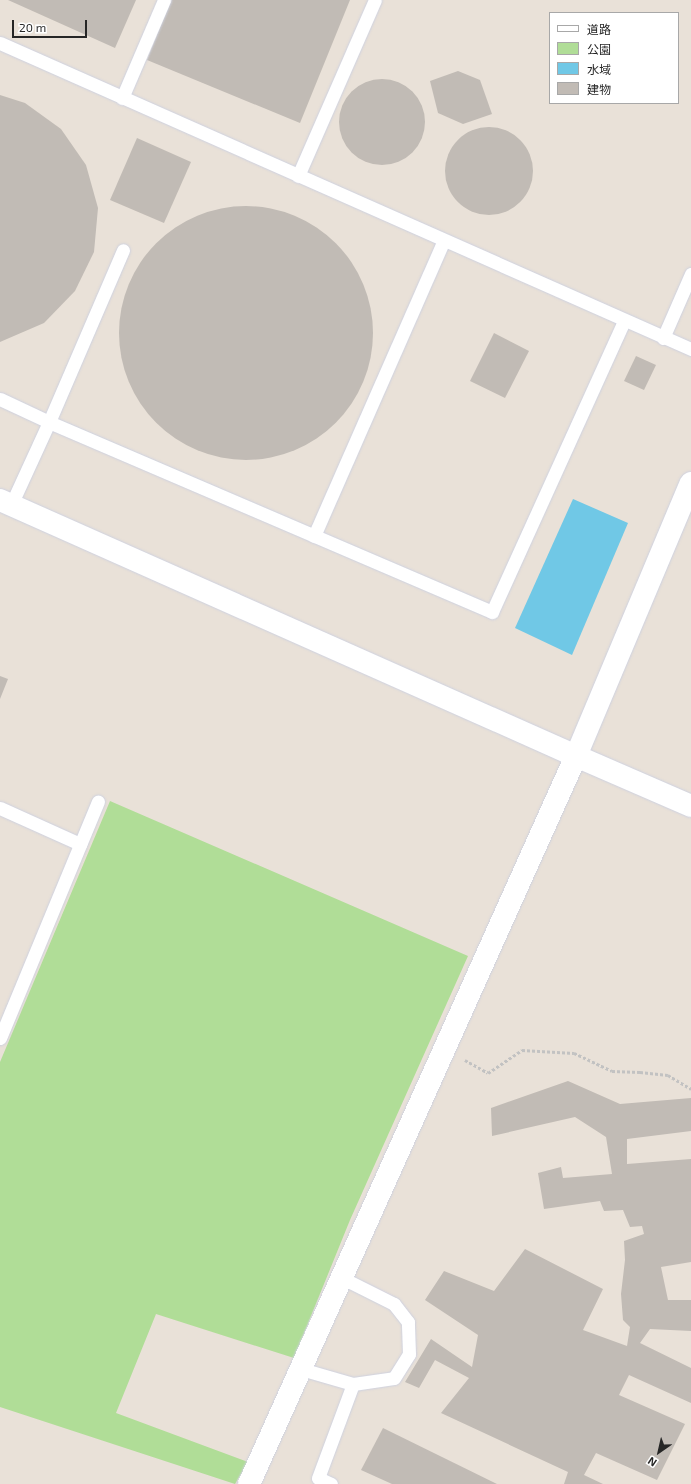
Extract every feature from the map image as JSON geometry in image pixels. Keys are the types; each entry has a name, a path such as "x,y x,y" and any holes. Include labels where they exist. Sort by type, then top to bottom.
{"street":[{"path":"249,1484 576,756 691,483"},
{"path":"5,503 691,806"}],"lane":[{"path":"122,98 164,0"},
{"path":"298,176 375,0"},
{"path":"0,43 624,321 691,349"},
{"path":"314,536 444,240"},
{"path":"5,503 49,422 123,250"},
{"path":"664,338 691,274"},
{"path":"0,399 49,422 492,612 624,321"},
{"path":"0,1038 98,801"},
{"path":"0,808 80,844"},
{"path":"301,1369 353,1384 394,1378 409,1354 408,1322 394,1304 342,1278"},
{"path":"331,1484 318,1478 353,1384"}],"path":[{"path":"445,1050 488,1073 522,1050 574,1054 612,1071 668,1075 691,1089"}],"green space":[{"path":"110,801 468,956 350,1220 294,1358 156,1314 116,1413 248,1462 235,1484 0,1407 0,1062"}],"water":[{"path":"573,499 628,523 572,655 515,628"}],"building":[{"path":"8,0 136,0 115,48"},
{"path":"171,0 350,0 300,123 147,60"},
{"path":"458,71 480,80 492,114 463,124 438,113 430,81"},
{"path":"382,79 398,82 406,86 418,98 422,106 425,122 422,138 418,146 406,158 398,162 382,165 366,162 358,158 346,146 342,138 339,122 342,106 346,98 358,86 366,82"},
{"path":"0,95 25,103 61,129 86,165 98,208 94,252 75,291 44,323 0,342"},
{"path":"489,127 506,131 520,140 529,154 533,171 529,188 520,202 506,211 489,215 472,211 458,202 449,188 445,171 449,154 458,140 472,131"},
{"path":"137,138 191,162 164,223 110,200"},
{"path":"234,206 258,206 295,215 317,227 336,243 352,262 364,284 371,308 373,333 371,358 364,382 352,404 336,423 317,439 295,451 258,460 234,460 197,451 175,439 148,414 140,404 128,382 124,370 119,345 119,321 128,284 140,262 165,235 175,227 197,215 209,211"},
{"path":"494,333 529,351 505,398 470,381"},
{"path":"636,356 656,365 644,390 624,381"},
{"path":"0,676 8,679 0,699"},
{"path":"568,1081 620,1104 691,1098 691,1131 627,1139 627,1164 691,1159 691,1262 661,1267 668,1300 691,1300 691,1331 650,1329 640,1343 691,1368 691,1403 629,1375 619,1395 685,1424 657,1480 596,1453 584,1475 603,1484 564,1484 568,1472 441,1413 469,1378 435,1360 419,1388 405,1382 431,1339 472,1367 478,1335 425,1300 444,1271 494,1291 525,1249 603,1289 583,1330 627,1346 630,1327 623,1320 621,1294 625,1260 624,1241 644,1234 642,1226 630,1227 623,1210 604,1211 600,1201 544,1209 538,1173 561,1167 563,1178 612,1174 606,1137 575,1117 492,1136 491,1108"},
{"path":"383,1428 497,1484 392,1484 361,1470"}]}
